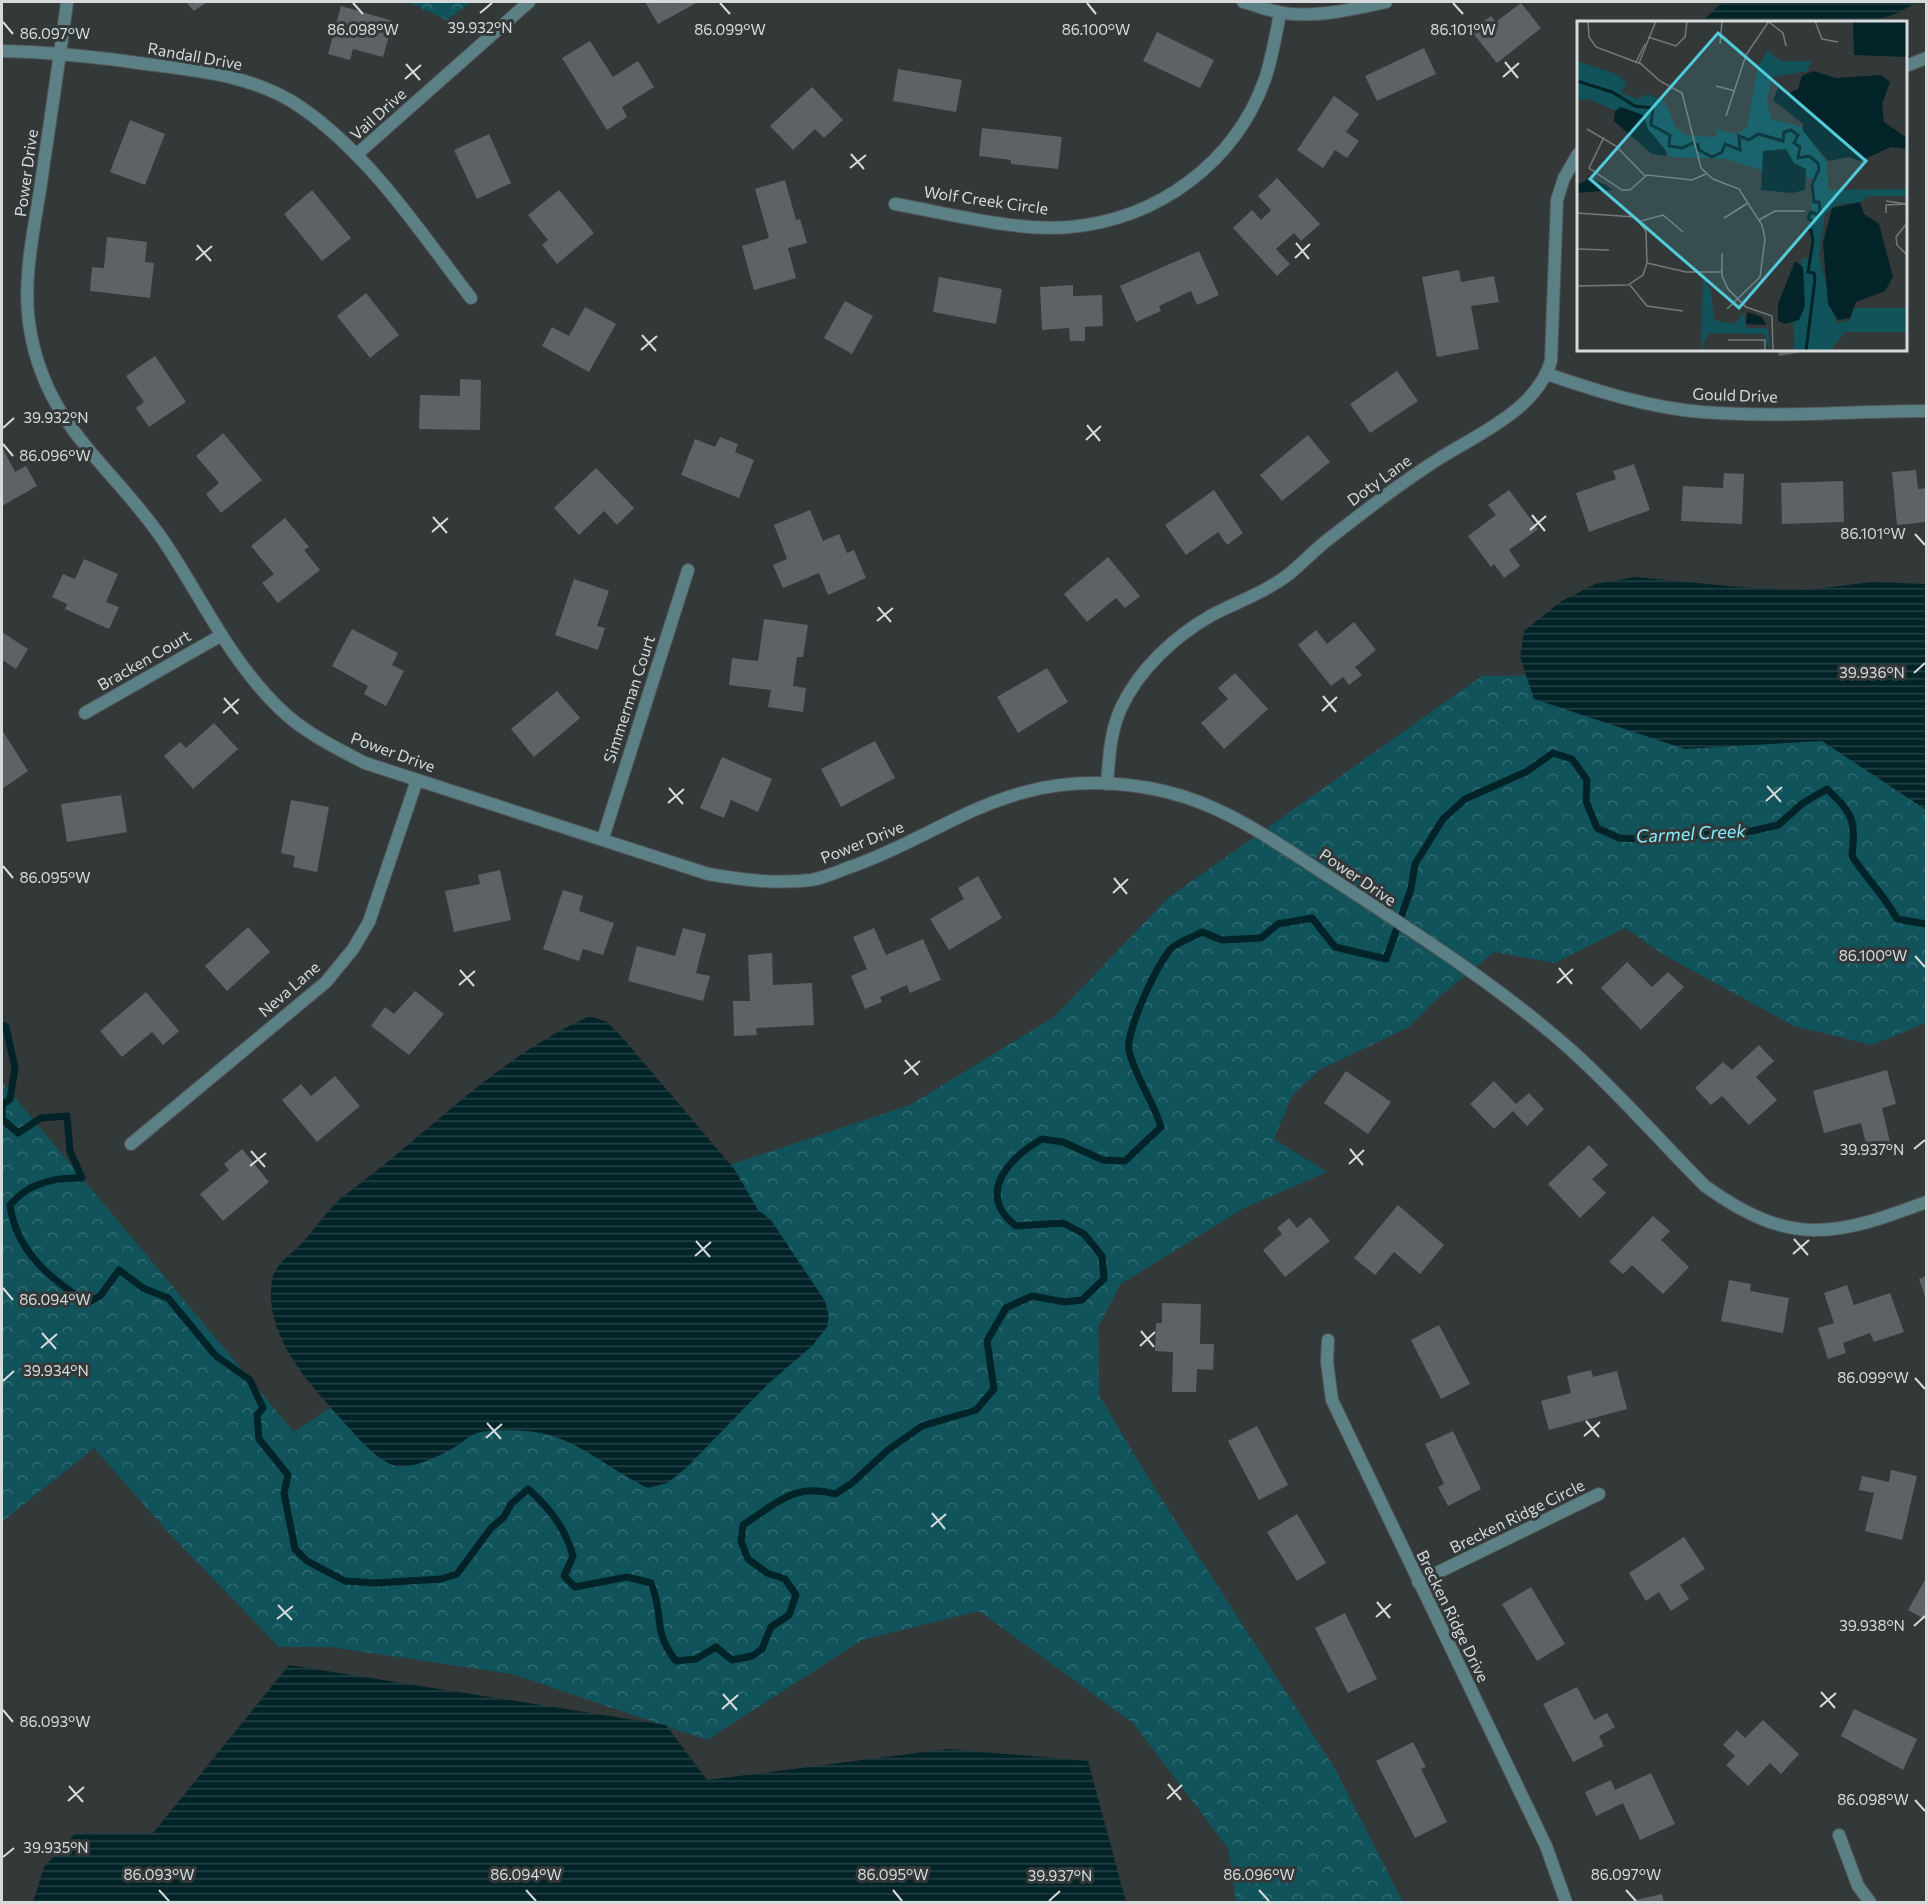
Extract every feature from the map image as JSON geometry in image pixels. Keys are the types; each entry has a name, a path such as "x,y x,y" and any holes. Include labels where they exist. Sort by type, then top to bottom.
{"street":[{"name":"Power Drive","path":"67,2 32,247 27,304 30,329 40,370 53,402 72,432 149,521 184,573 219,636 265,693 305,729 365,763 603,838 708,874 763,883 814,879 864,862 987,805 1025,792 1070,783 1142,787 1182,796 1219,809 1346,888 1524,1011 1572,1051 1704,1186 1724,1200 1773,1223 1801,1230 1832,1231 1862,1226 1926,1202"},
{"name":"Vail Drive","path":"356,155 529,2"},
{"path":"1243,2 1280,13 1355,10 1386,2"},
{"name":"Wolf Creek Circle","path":"895,204 1020,225 1069,227 1118,219 1158,203 1191,182 1227,147 1252,109 1265,78 1280,13"},
{"name":"Randall Drive","path":"2,51 60,52 204,71 240,79 268,90 300,107 328,128 356,155 389,192 471,298"},
{"path":"1907,65 1926,58"},
{"name":"Doty Lane","path":"1107,784 1110,745 1121,709 1143,674 1170,644 1211,616 1287,575 1328,539 1408,478 1512,412 1530,397 1547,374 1551,361 1557,200 1564,178 1577,156"},
{"name":"Gould Drive","path":"1547,374 1631,399 1700,412 1747,414 1926,411"},
{"name":"Simmerman Court","path":"603,838 688,570"},
{"name":"Bracken Court","path":"85,713 219,636"},
{"name":"Neva Lane","path":"131,1143 326,982 353,949 369,921 417,780"},
{"name":"Brecken Ridge Drive","path":"1328,1340 1327,1362 1332,1400 1546,1845 1566,1902"},
{"name":"Brecken Ridge Circle","path":"1418,1582 1599,1494"},
{"path":"1839,1835 1858,1886 1870,1902"}],"green space":[{"path":"408,2 469,2 470,3 447,20"},
{"path":"1926,671 1926,1023 1872,1045 1794,1026 1664,955 1625,928 1555,963 1494,952 1439,997 1409,1027 1319,1070 1292,1096 1274,1139 1327,1172 1244,1208 1121,1284 1098,1327 1099,1395 1152,1484 1334,1767 1403,1902 1236,1902 1228,1848 1133,1723 979,1611 862,1640 707,1740 512,1674 331,1647 279,1647 168,1532 94,1448 2,1522 2,1082 294,1432 660,1188 910,1105 1054,1017 1168,898 1482,676"}],"shaded area":[{"path":"1722,2 1917,2 1896,14 1872,21 1703,21"},
{"path":"1634,577 1750,588 1807,590 1872,582 1926,584 1926,810 1822,741 1685,749 1534,699 1520,657 1524,631 1560,602 1595,584"},
{"path":"590,1016 607,1022 622,1037 735,1170 758,1210 771,1220 825,1301 829,1316 827,1327 812,1346 768,1384 685,1469 667,1483 648,1488 560,1438 521,1431 481,1432 429,1460 404,1466 390,1464 376,1455 357,1437 315,1389 291,1356 274,1320 271,1300 274,1273 341,1198 461,1100 491,1076 555,1033"},
{"path":"289,1665 666,1725 707,1780 947,1749 1088,1761 1126,1902 33,1902 44,1867 76,1833 153,1833"}],"building":[{"path":"186,2 207,2 194,11"},
{"path":"645,2 698,2 658,24"},
{"path":"1521,3 1541,28 1497,63 1471,31 1491,16 1496,22"},
{"path":"341,6 393,21 383,57 353,49 350,60 328,54"},
{"path":"1157,32 1214,60 1200,88 1143,61"},
{"path":"590,41 613,77 638,61 654,87 622,107 627,117 607,130 562,58"},
{"path":"1424,48 1436,74 1377,101 1365,76"},
{"path":"898,69 962,80 956,112 893,101"},
{"path":"812,87 843,120 824,138 815,129 793,150 770,126"},
{"path":"1334,96 1359,114 1346,132 1359,141 1347,158 1335,150 1323,168 1297,150"},
{"path":"130,120 165,134 145,185 110,172"},
{"path":"982,128 1062,137 1058,169 1011,164 1011,160 979,156"},
{"path":"489,134 511,183 477,199 454,150"},
{"path":"1277,178 1320,224 1301,241 1294,233 1276,249 1290,264 1277,276 1233,228 1252,210 1261,220 1271,210 1258,196"},
{"path":"785,180 796,220 800,219 807,243 788,248 796,278 754,290 742,246 769,238 755,189"},
{"path":"312,190 351,238 322,261 284,214"},
{"path":"559,190 594,233 557,264 542,245 548,240 528,215"},
{"path":"107,237 147,242 145,262 154,263 150,298 90,291 92,267 104,268"},
{"path":"1199,251 1219,295 1197,305 1191,291 1159,306 1161,311 1136,322 1120,286"},
{"path":"1459,270 1461,282 1494,276 1499,302 1471,306 1479,349 1437,357 1422,277"},
{"path":"939,277 1002,289 996,324 933,312"},
{"path":"1073,285 1073,296 1102,295 1103,326 1085,327 1085,341 1070,341 1069,328 1042,330 1040,287"},
{"path":"366,293 399,335 370,358 337,316"},
{"path":"845,301 873,316 852,354 824,338"},
{"path":"585,307 616,324 589,372 542,346 552,327 569,336"},
{"path":"1778,351 1803,352 1779,356"},
{"path":"1884,351 1907,351 1907,352"},
{"path":"155,356 186,402 149,427 136,408 144,402 126,376"},
{"path":"1397,371 1418,401 1370,433 1350,404"},
{"path":"460,379 481,380 480,430 419,429 420,395 460,396"},
{"path":"223,433 262,480 221,513 206,494 219,483 196,456"},
{"path":"1308,435 1330,462 1282,501 1260,475"},
{"path":"720,437 738,444 735,452 754,460 739,498 681,475 695,439 715,447"},
{"path":"2,447 15,472 26,466 37,486 2,506"},
{"path":"1634,464 1650,510 1589,532 1576,493 1616,479 1613,471"},
{"path":"596,468 634,508 617,525 604,511 579,535 554,508"},
{"path":"1916,470 1918,489 1926,488 1926,522 1897,525 1892,472"},
{"path":"1724,473 1744,474 1742,524 1681,521 1683,486 1723,488"},
{"path":"1843,481 1844,522 1782,524 1781,483"},
{"path":"1214,490 1243,533 1227,545 1218,532 1186,555 1165,525"},
{"path":"1509,490 1538,529 1509,550 1520,566 1504,578 1494,564 1491,567 1468,536 1496,515 1488,505"},
{"path":"810,510 823,541 839,534 847,553 854,550 866,578 828,595 819,573 783,588 773,565 787,559 774,525"},
{"path":"285,518 309,547 304,550 320,570 278,603 262,583 274,574 251,546"},
{"path":"1108,557 1140,596 1125,608 1116,598 1087,622 1064,594"},
{"path":"84,559 118,574 106,602 119,607 109,629 65,609 67,604 52,597 63,574 75,579"},
{"path":"574,579 609,591 597,626 605,628 598,650 555,635"},
{"path":"764,619 808,625 803,657 797,657 793,686 806,688 803,712 768,707 771,690 729,685 732,658 758,661"},
{"path":"1354,622 1376,650 1355,667 1362,675 1349,685 1343,677 1331,686 1298,645 1316,630 1327,644"},
{"path":"352,629 398,653 392,665 404,671 386,706 364,694 368,686 332,666"},
{"path":"2,632 28,649 16,669 2,660"},
{"path":"1047,668 1068,702 1018,733 997,697"},
{"path":"1235,673 1268,709 1224,749 1201,723 1228,699 1218,688"},
{"path":"557,691 580,718 534,757 511,729"},
{"path":"214,723 238,749 193,789 164,756 180,742 186,748"},
{"path":"2,730 28,771 2,789"},
{"path":"875,741 895,778 841,807 821,769"},
{"path":"722,757 772,779 758,812 731,800 724,818 700,808"},
{"path":"121,795 127,832 67,842 61,804"},
{"path":"291,800 329,807 317,872 293,867 295,856 281,853"},
{"path":"500,870 511,920 454,932 445,891 480,884 478,875"},
{"path":"978,876 1002,918 949,950 930,919 964,899 958,888"},
{"path":"563,890 583,896 579,911 614,923 603,955 583,949 579,961 543,949"},
{"path":"248,927 270,952 227,991 205,966"},
{"path":"683,928 706,934 696,973 710,976 703,1001 628,981 637,946 675,956"},
{"path":"874,928 886,955 923,939 941,980 910,993 907,985 880,997 882,1002 865,1009 851,976 867,969 853,937"},
{"path":"772,953 773,985 812,983 814,1025 756,1028 757,1035 734,1036 733,1001 750,1001 748,955"},
{"path":"1627,962 1652,987 1668,972 1684,987 1641,1030 1601,988"},
{"path":"415,991 444,1014 409,1055 371,1026 385,1007 394,1014"},
{"path":"146,992 179,1031 163,1045 152,1032 122,1057 100,1031"},
{"path":"1759,1045 1774,1061 1756,1077 1777,1100 1749,1125 1722,1096 1711,1105 1695,1088 1723,1062 1732,1070"},
{"path":"1887,1070 1896,1104 1882,1108 1891,1146 1868,1152 1861,1123 1824,1133 1813,1091"},
{"path":"1346,1071 1391,1102 1368,1134 1324,1103"},
{"path":"335,1076 360,1106 317,1142 282,1100 301,1084 311,1096"},
{"path":"1494,1081 1516,1104 1529,1093 1544,1109 1527,1126 1513,1111 1494,1129 1470,1104"},
{"path":"1589,1145 1608,1165 1592,1179 1606,1193 1580,1218 1548,1184"},
{"path":"242,1149 269,1182 223,1221 200,1194 229,1170 224,1164"},
{"path":"1398,1205 1444,1245 1420,1274 1394,1252 1375,1275 1354,1258"},
{"path":"1653,1216 1670,1231 1661,1240 1689,1267 1663,1294 1632,1265 1623,1274 1609,1262"},
{"path":"1310,1217 1330,1241 1285,1277 1263,1250 1282,1234 1277,1228 1289,1218 1297,1228"},
{"path":"1926,1276 1926,1299 1919,1279"},
{"path":"1729,1280 1751,1284 1750,1291 1789,1298 1783,1333 1721,1321"},
{"path":"1847,1285 1854,1305 1890,1293 1904,1332 1874,1342 1870,1333 1843,1343 1846,1353 1828,1359 1818,1328 1834,1323 1824,1293"},
{"path":"1162,1303 1201,1304 1200,1344 1214,1344 1213,1370 1197,1369 1196,1392 1172,1392 1173,1352 1155,1351 1156,1323 1162,1323"},
{"path":"1439,1325 1470,1384 1441,1399 1411,1340"},
{"path":"1591,1370 1593,1377 1617,1371 1627,1409 1549,1430 1541,1401 1571,1393 1567,1376"},
{"path":"1257,1426 1288,1485 1259,1500 1228,1441"},
{"path":"1453,1431 1481,1489 1448,1506 1438,1487 1444,1484 1425,1444"},
{"path":"1891,1470 1917,1476 1902,1540 1865,1531 1874,1493 1859,1490 1862,1476 1889,1482"},
{"path":"1297,1514 1326,1563 1297,1581 1267,1532"},
{"path":"1684,1537 1705,1569 1680,1585 1689,1599 1671,1611 1659,1592 1646,1601 1629,1573"},
{"path":"1926,1578 1926,1620 1908,1610"},
{"path":"1531,1587 1565,1644 1537,1661 1502,1604"},
{"path":"1345,1613 1377,1679 1348,1693 1315,1628"},
{"path":"1577,1687 1594,1720 1607,1713 1615,1727 1599,1736 1604,1746 1573,1762 1543,1704"},
{"path":"1854,1709 1917,1739 1903,1770 1841,1736"},
{"path":"1763,1720 1799,1754 1781,1774 1770,1763 1748,1786 1726,1765 1735,1756 1723,1745 1737,1730 1745,1738"},
{"path":"1413,1742 1426,1767 1421,1769 1447,1822 1415,1838 1376,1761"},
{"path":"1651,1773 1675,1824 1640,1840 1623,1803 1596,1816 1585,1792 1611,1780 1615,1790"},
{"path":"1662,1894 1664,1902 1627,1902"}],"waterway":[{"name":"Carmel Creek","path":"2,1119 18,1133 41,1118 67,1116 70,1151 82,1178 42,1183 25,1191 10,1205 19,1236 27,1250 48,1274 88,1303 101,1295 119,1270 143,1288 168,1298 216,1356 250,1380 263,1408 257,1415 259,1439 288,1475 284,1493 295,1549 307,1561 345,1581 375,1583 441,1579 457,1574 491,1528 504,1517 511,1504 528,1489 550,1511 566,1537 573,1556 564,1576 575,1587 627,1577 651,1583 661,1631 668,1650 676,1661 696,1659 716,1647 732,1660 752,1656 762,1649 771,1627 789,1615 796,1595 785,1579 767,1573 748,1559 741,1541 743,1525 786,1497 797,1493 821,1491 835,1494 851,1484 888,1450 922,1426 976,1410 994,1389 987,1341 1006,1308 1032,1296 1065,1302 1082,1300 1104,1279 1102,1256 1084,1234 1063,1223 1016,1226 1004,1214 998,1202 998,1189 1008,1166 1042,1139 1063,1142 1103,1160 1125,1161 1161,1127 1132,1061 1129,1042 1144,996 1160,965 1176,945 1202,932 1222,940 1261,938 1278,924 1312,918 1335,947 1386,959 1411,889 1415,864 1443,819 1465,799 1526,772 1553,753 1572,759 1587,780 1586,801 1597,828 1619,838 1646,839 1752,831 1778,825 1803,803 1827,789 1851,818 1852,856 1897,919 1926,924"},
{"name":"Carmel Creek","path":"2,1025 6,1027 15,1068 10,1099 2,1105 2,1115"}]}
